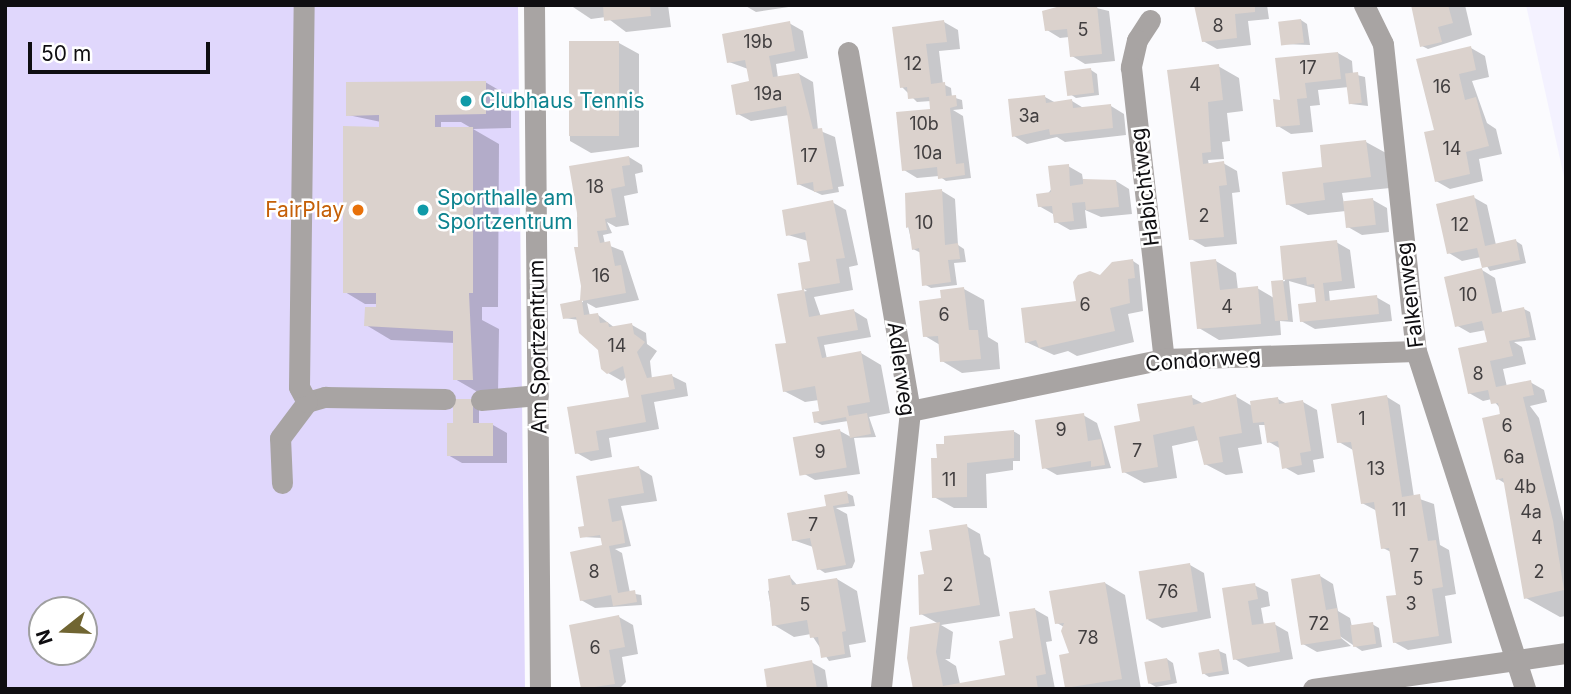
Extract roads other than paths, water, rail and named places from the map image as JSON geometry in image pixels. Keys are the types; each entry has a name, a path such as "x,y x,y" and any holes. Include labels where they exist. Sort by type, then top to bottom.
{"street":[{"path":"304,5 299,387 307,402"},
{"name":"Am Sportzentrum","path":"534,5 540,689"},
{"name":"Falkenweg","path":"1364,5 1383,44 1416,351 1525,689"},
{"name":"Habichtweg","path":"1150,20 1137,40 1131,67 1164,359"},
{"name":"Adlerweg","path":"848,52 911,411 881,689"},
{"name":"Condorweg","path":"911,411 1164,359 1416,351"},
{"path":"481,400 538,394"},
{"path":"282,483 280,438 307,402 325,397 445,399"},
{"path":"1313,689 1566,653"}],"place":[{"name":"Clubhaus Tennis","path":"466,101"},
{"name":"FairPlay","path":"358,210"},
{"name":"Sporthalle am Sportzentrum","path":"423,210"}]}
